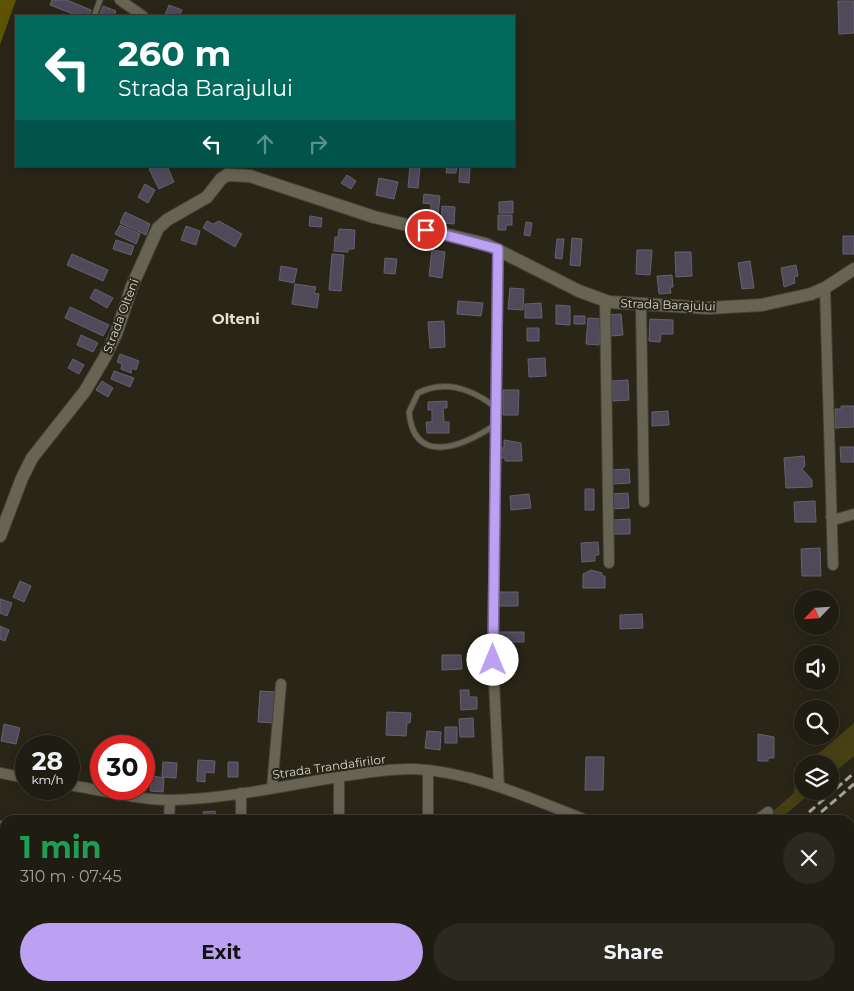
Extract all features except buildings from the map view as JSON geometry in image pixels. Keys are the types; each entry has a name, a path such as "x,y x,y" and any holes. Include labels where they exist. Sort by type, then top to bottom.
{"street":[{"path":"120,0 142,15"},
{"name":"Strada Barajului","path":"227,171 250,176 374,216 498,249 579,291 606,300 641,305 708,308 762,305 788,300 825,288 854,269"},
{"name":"Strada Olteni","path":"0,536 22,478 32,458 86,391 105,358 116,334 132,286 158,228 167,220 206,197 227,171"},
{"path":"498,249 493,660 499,787"},
{"path":"825,288 832,565"},
{"path":"606,300 609,563"},
{"path":"641,305 644,502"},
{"path":"831,517 837,519 854,514"},
{"path":"272,788 281,684"},
{"name":"Strada Trandafirilor","path":"80,787 170,800 241,793 339,777 397,770 428,770 448,773 499,787 573,815"},
{"path":"428,770 428,815"},
{"path":"0,773 15,776"},
{"path":"339,777 339,815"},
{"path":"241,793 241,815"},
{"path":"169,815 170,800"},
{"path":"764,815 768,812"}],"lane":[{"path":"94,15 100,0"},
{"path":"495,408 483,398 465,389 434,387 418,393 409,412 410,422 420,441 429,446 445,448 458,446 495,425"}],"shaded area":[{"path":"0,0 16,0 0,45"},
{"path":"854,723 854,756 839,768 839,755 817,755 828,745 839,745 839,736"},
{"path":"794,793 794,800 802,800 785,815 769,815"}],"railway":[{"path":"806,815 854,773"},
{"path":"818,815 854,784"}],"district":[{"name":"Olteni","path":"236,319"}],"route":[{"path":"426,230 486,244 498,249 493,531 493,660"}]}
